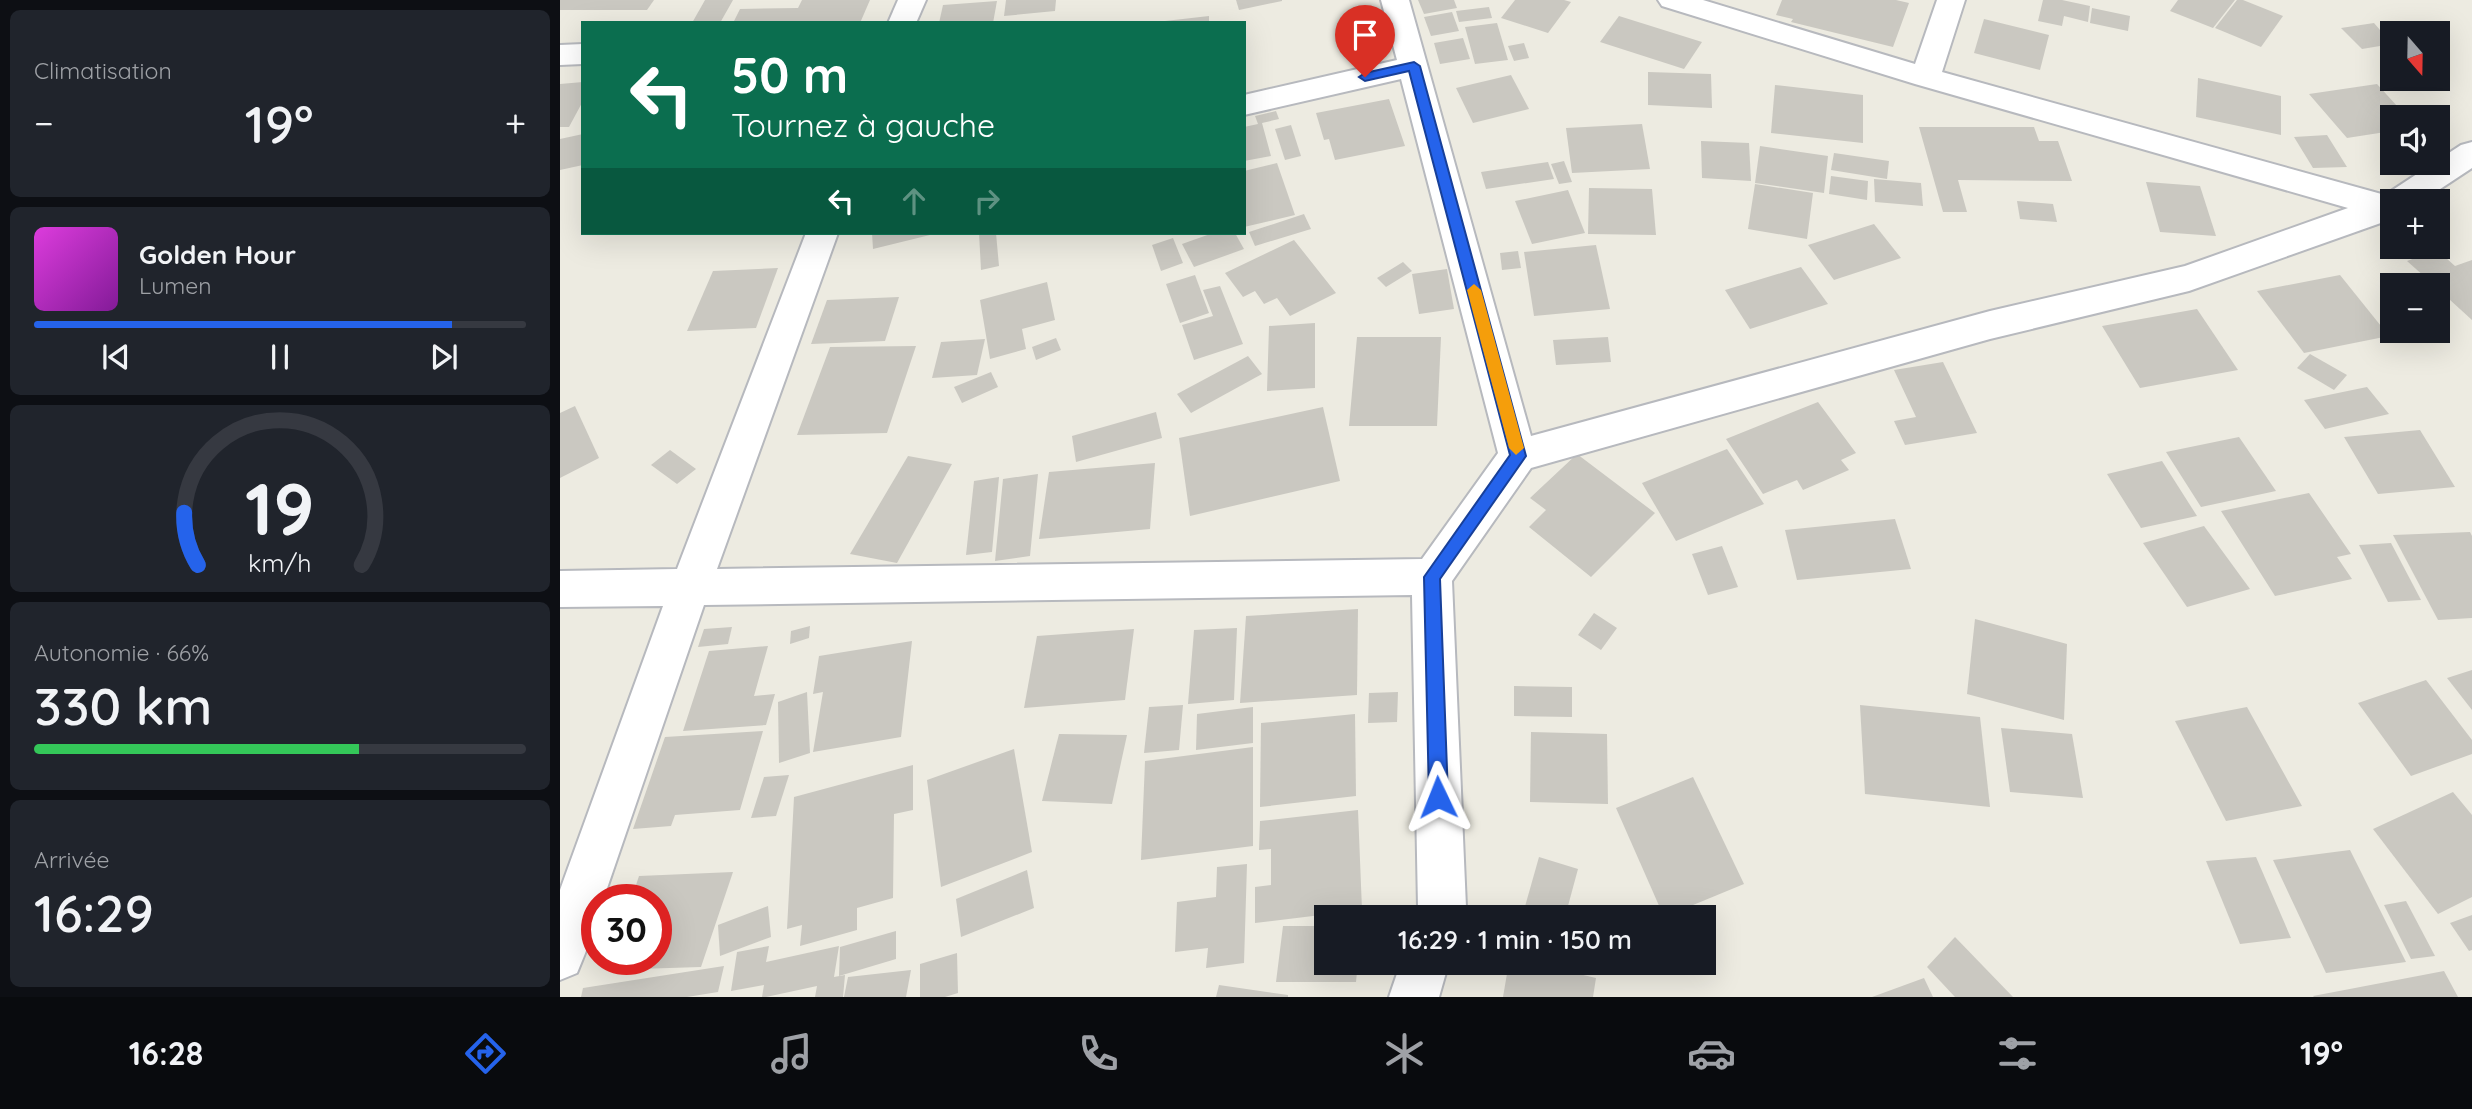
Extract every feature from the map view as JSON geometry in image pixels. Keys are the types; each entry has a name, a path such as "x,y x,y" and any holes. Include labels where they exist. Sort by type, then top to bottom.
{"street":[{"path":"903,21 912,0"},
{"path":"1395,0 1518,456"},
{"path":"1672,0 1925,77 2380,201"},
{"path":"1925,77 1951,0"},
{"path":"560,55 581,54"},
{"path":"1246,105 1414,66"},
{"path":"2417,189 2472,153"},
{"path":"1442,905 1432,577 1518,456 1990,326 2189,278 2380,210"},
{"path":"560,956 690,587 821,235"},
{"path":"560,589 1432,577"},
{"path":"1414,997 1421,975"}],"building":[{"path":"560,0 654,0 647,10 560,10"},
{"path":"705,0 733,0 721,21 693,21"},
{"path":"802,0 870,0 861,21 734,21 740,9 798,8"},
{"path":"1006,0 1056,0 1055,11 1004,16"},
{"path":"1236,0 1282,0 1282,1 1239,10"},
{"path":"1418,0 1454,0 1457,8 1424,14"},
{"path":"1515,0 1571,2 1548,33 1501,18"},
{"path":"1782,0 1896,0 1909,3 1893,47 1791,22 1793,19 1776,15"},
{"path":"2043,0 2062,0 2090,6 2088,22 2064,16 2062,26 2038,21"},
{"path":"2178,0 2235,0 2213,28 2170,11"},
{"path":"2237,0 2283,16 2261,47 2215,28"},
{"path":"997,1 993,21 939,21 943,5"},
{"path":"1489,7 1492,18 1459,22 1456,11"},
{"path":"2092,8 2130,16 2128,31 2090,23"},
{"path":"1452,12 1459,31 1431,36 1424,17"},
{"path":"1209,16 1209,21 1165,21"},
{"path":"1619,16 1702,42 1684,69 1600,42"},
{"path":"1984,19 2049,35 2040,70 1974,53"},
{"path":"1497,23 1508,60 1475,64 1465,27"},
{"path":"2374,23 2380,30 2380,46 2362,49 2341,28"},
{"path":"1463,38 1470,59 1440,64 1434,43"},
{"path":"1524,43 1529,58 1514,61 1508,46"},
{"path":"1648,72 1711,74 1712,108 1648,105"},
{"path":"1511,75 1529,109 1473,123 1456,88"},
{"path":"2198,78 2281,96 2281,135 2196,117"},
{"path":"581,82 581,105 569,127 560,127 560,84"},
{"path":"2377,84 2380,91 2383,91 2396,105 2380,105 2380,133 2347,138 2309,94"},
{"path":"1775,85 1863,95 1863,143 1771,133"},
{"path":"1389,99 1405,146 1335,160 1329,139 1324,140 1316,113"},
{"path":"1276,111 1279,119 1262,123 1271,156 1246,161 1246,127 1258,124 1255,116"},
{"path":"1642,124 1650,169 1572,173 1566,128"},
{"path":"1291,125 1301,156 1285,160 1275,129"},
{"path":"1919,127 2034,127 2039,141 2058,141 2072,181 1958,180 1967,212 1943,212"},
{"path":"581,134 581,165 560,170 560,139"},
{"path":"2327,135 2347,167 2313,168 2294,137"},
{"path":"1701,141 1749,143 1751,181 1702,178"},
{"path":"1760,146 1828,156 1824,193 1755,183"},
{"path":"1834,153 1889,161 1887,179 1831,170"},
{"path":"1564,161 1572,182 1559,184 1551,164"},
{"path":"1548,162 1554,179 1486,189 1481,172"},
{"path":"1277,163 1295,215 1246,227 1246,171"},
{"path":"1831,176 1868,181 1867,200 1829,194"},
{"path":"1874,179 1921,183 1923,206 1875,202"},
{"path":"2146,182 2200,186 2216,236 2160,232"},
{"path":"1755,184 1813,193 1807,239 1748,229"},
{"path":"1589,188 1652,189 1656,235 1588,234"},
{"path":"1568,190 1585,233 1532,244 1515,201"},
{"path":"2017,201 2053,204 2057,222 2020,219"},
{"path":"1304,214 1311,229 1255,246 1249,232"},
{"path":"1874,224 1901,258 1834,280 1808,245"},
{"path":"872,235 930,235 873,249"},
{"path":"979,235 996,235 999,266 981,270"},
{"path":"1207,235 1236,235 1244,249 1194,267 1182,244"},
{"path":"1173,238 1183,263 1161,271 1152,245"},
{"path":"1294,240 1336,293 1290,316 1277,298 1264,304 1255,291 1243,297 1225,273"},
{"path":"1596,245 1610,309 1534,316 1524,252"},
{"path":"1518,251 1521,268 1502,270 1500,253"},
{"path":"2447,259 2455,266 2472,260 2472,320 2450,300 2450,273 2420,273 2407,261"},
{"path":"1403,262 1412,271 1386,287 1377,278"},
{"path":"1801,267 1828,304 1750,329 1725,290"},
{"path":"778,268 756,328 687,331 713,271"},
{"path":"1447,269 1454,309 1419,314 1412,274"},
{"path":"1195,275 1209,313 1180,323 1166,284"},
{"path":"2340,275 2380,325 2380,338 2304,353 2257,291"},
{"path":"1047,282 1055,320 1022,329 1026,349 990,359 980,300"},
{"path":"1220,286 1243,344 1194,360 1182,325 1213,316 1203,290"},
{"path":"899,297 885,341 811,344 827,300"},
{"path":"2197,309 2238,370 2140,388 2102,326"},
{"path":"1315,323 1315,388 1267,391 1269,326"},
{"path":"1357,337 1441,337 1437,426 1349,426"},
{"path":"1608,337 1611,362 1556,365 1553,340"},
{"path":"1056,338 1061,350 1036,360 1032,347"},
{"path":"985,339 977,375 932,378 941,342"},
{"path":"916,346 887,433 797,435 830,347"},
{"path":"2310,354 2347,375 2334,390 2297,368"},
{"path":"1248,356 1262,374 1191,413 1177,394"},
{"path":"1943,362 1977,433 1905,445 1894,421 1916,417 1894,370"},
{"path":"991,372 998,387 962,403 954,387"},
{"path":"2367,387 2389,414 2325,429 2304,400"},
{"path":"1818,402 1856,453 1841,460 1849,470 1803,490 1797,480 1763,494 1726,439"},
{"path":"575,406 599,458 560,478 560,413"},
{"path":"1323,407 1340,481 1190,516 1179,438"},
{"path":"1156,412 1162,438 1076,462 1072,436"},
{"path":"2420,430 2455,487 2378,494 2344,437"},
{"path":"2239,437 2276,491 2201,507 2166,452"},
{"path":"1727,449 1764,504 1676,541 1642,483"},
{"path":"670,450 696,469 677,484 651,465"},
{"path":"1577,454 1655,513 1591,577 1529,527 1546,510 1530,498"},
{"path":"908,456 952,464 897,563 850,554"},
{"path":"2162,461 2197,516 2141,528 2107,474"},
{"path":"1155,463 1150,529 1039,539 1049,472"},
{"path":"1038,474 1030,556 995,561 1003,479"},
{"path":"999,477 992,552 966,555 974,481"},
{"path":"2309,493 2351,554 2337,557 2352,579 2275,596 2221,511"},
{"path":"1895,519 1911,569 1797,580 1785,530"},
{"path":"2204,526 2250,589 2187,607 2143,543"},
{"path":"2470,532 2472,618 2438,620 2393,535"},
{"path":"2391,543 2421,600 2388,602 2359,545"},
{"path":"1722,546 1738,587 1708,595 1692,554"},
{"path":"1358,609 1357,695 1240,703 1246,616"},
{"path":"1594,613 1617,628 1601,650 1578,635"},
{"path":"1975,619 2067,644 2064,720 1967,694"},
{"path":"810,626 809,638 790,644 791,631"},
{"path":"732,627 728,644 698,647 704,629"},
{"path":"1237,628 1234,700 1188,704 1194,630"},
{"path":"1134,629 1125,700 1024,708 1037,636"},
{"path":"912,641 901,737 813,752 823,692 813,694 819,656"},
{"path":"768,646 754,696 775,694 766,725 683,731 709,651"},
{"path":"2472,670 2472,710 2447,678"},
{"path":"2426,680 2472,740 2472,754 2411,776 2358,703"},
{"path":"1514,686 1572,687 1572,717 1514,716"},
{"path":"807,692 810,753 779,763 778,702"},
{"path":"1398,692 1397,722 1368,723 1369,693"},
{"path":"1183,705 1179,750 1144,753 1149,707"},
{"path":"1860,705 1980,717 1990,807 1865,794"},
{"path":"1253,707 1253,743 1196,750 1197,714"},
{"path":"2247,707 2302,806 2226,821 2175,721"},
{"path":"1355,714 1356,796 1260,807 1261,723"},
{"path":"2001,728 2072,734 2083,798 2010,792"},
{"path":"763,731 740,810 675,815 671,826 633,829 665,737"},
{"path":"1531,732 1607,734 1608,804 1530,802"},
{"path":"1059,734 1127,735 1112,804 1042,801"},
{"path":"1253,747 1253,846 1141,860 1145,761"},
{"path":"1014,749 1032,852 941,887 927,780"},
{"path":"913,765 913,810 894,814 893,898 857,908 857,930 800,946 802,925 787,929 794,797"},
{"path":"789,775 776,816 751,818 764,777"},
{"path":"1693,777 1744,884 1693,905 1659,905 1616,808"},
{"path":"2453,792 2472,815 2472,897 2438,914 2373,829"},
{"path":"1358,810 1362,905 1314,905 1314,916 1255,923 1255,887 1271,885 1271,849 1259,850 1260,821"},
{"path":"2350,850 2406,962 2326,973 2273,860"},
{"path":"1539,857 1578,869 1568,905 1525,905"},
{"path":"2256,857 2291,938 2240,944 2206,861"},
{"path":"1247,864 1244,963 1206,968 1208,948 1175,952 1177,902 1216,897 1217,867"},
{"path":"1027,870 1034,908 961,937 956,899"},
{"path":"733,872 701,967 672,968 672,884 636,884 639,876"},
{"path":"2406,901 2435,956 2411,959 2384,905"},
{"path":"768,906 771,937 720,956 718,925"},
{"path":"2472,915 2472,950 2469,951 2450,923"},
{"path":"1283,926 1314,926 1314,975 1357,975 1356,982 1276,982"},
{"path":"896,931 896,959 839,976 840,947"},
{"path":"1955,937 2013,997 1955,997 1927,967"},
{"path":"769,946 766,962 839,946 834,977 845,975 843,997 815,997 817,986 766,997 762,997 764,985 731,991 737,952"},
{"path":"957,953 958,993 945,997 920,997 920,964"},
{"path":"724,966 718,992 687,997 581,997 583,988"},
{"path":"911,970 906,997 844,997 848,977"},
{"path":"2444,971 2458,997 2313,996"},
{"path":"1507,975 1583,975 1596,978 1593,997 1503,997"},
{"path":"1924,978 1933,997 1872,997"},
{"path":"1219,985 1288,995 1288,997 1216,997"}],"slow traffic":[{"path":"1474,290 1516,448"}],"route":[{"path":"1365,77 1414,66 1518,456 1432,577 1438,797"}]}
